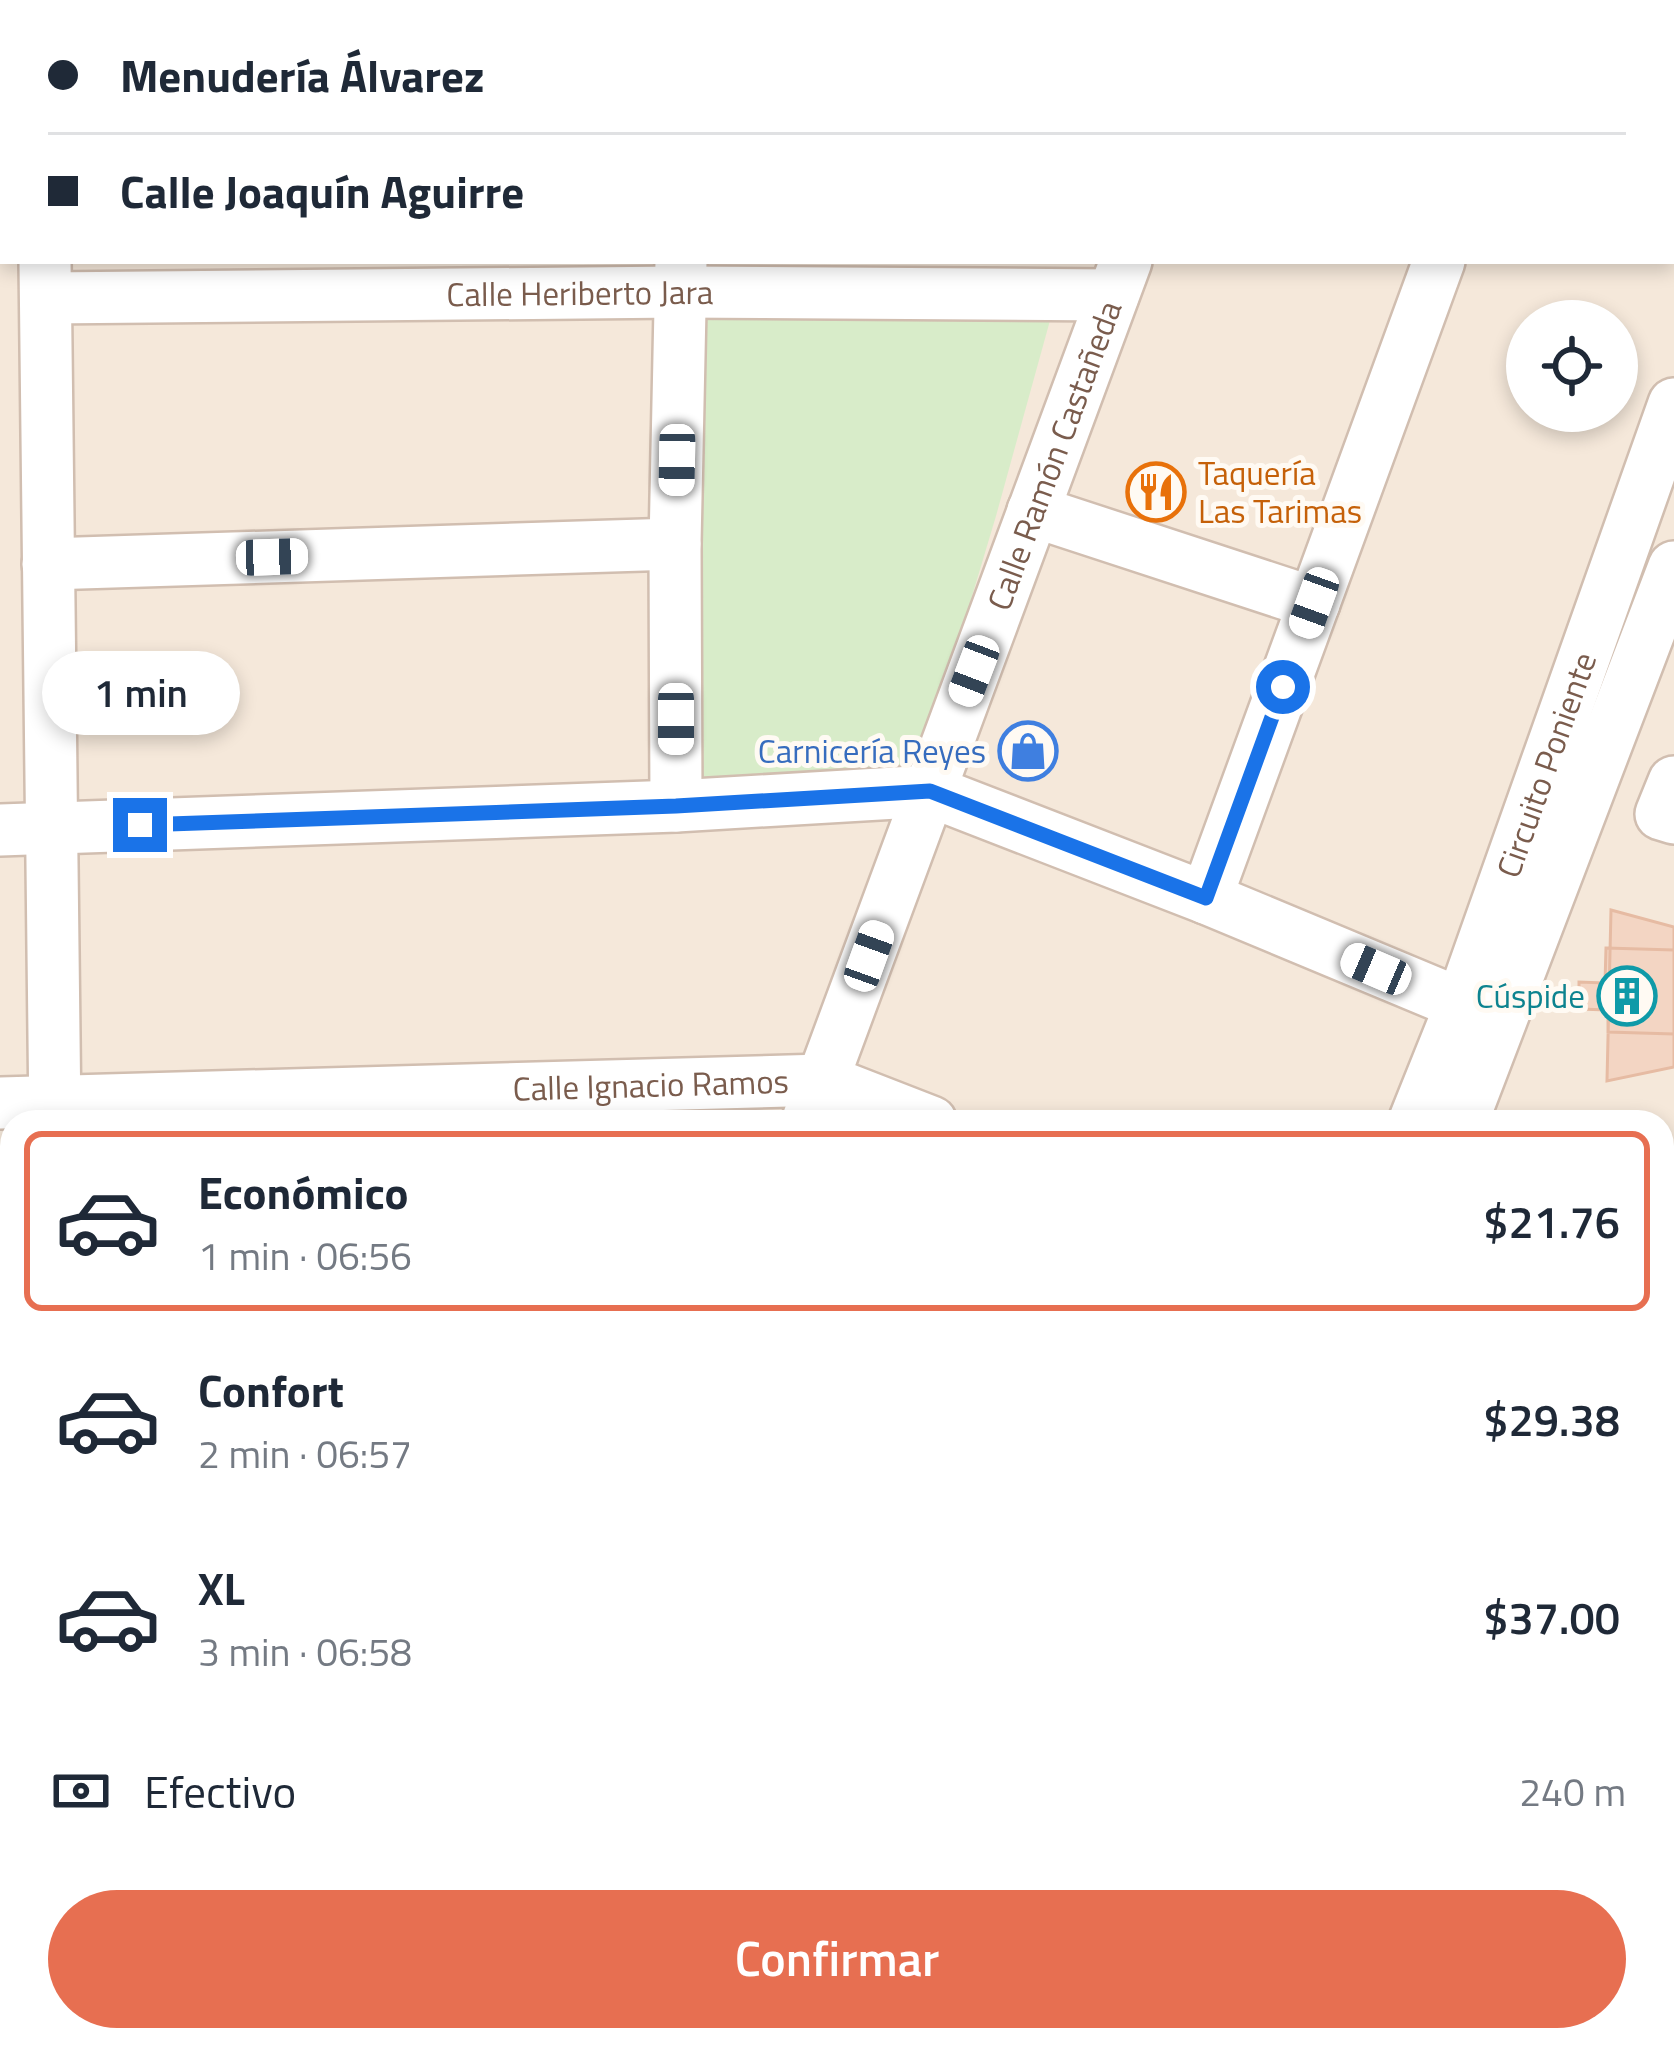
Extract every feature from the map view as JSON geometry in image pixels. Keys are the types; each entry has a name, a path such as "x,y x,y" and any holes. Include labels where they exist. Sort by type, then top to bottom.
{"street":[{"path":"1206,898 1438,264"},
{"path":"676,806 681,276"},
{"name":"Calle Heriberto Jara","path":"45,280 1120,278"},
{"name":"Calle Ramón Castañeda","path":"815,1101 1120,278"},
{"path":"45,280 55,1110"},
{"name":"Circuito Poniente","path":"1464,1110 1480,1012 1674,404"},
{"path":"1034,511 1314,603"},
{"path":"48,564 675,544"},
{"name":"Circuito Poniente","path":"1421,1110 1480,1012 1674,567"},
{"path":"1674,782 1661,814 1674,818"},
{"path":"0,830 676,806 930,791 1206,898 1480,1012"},
{"name":"Calle Ignacio Ramos","path":"193,1110 815,1101 865,1110"},
{"name":"Calle Ignacio Ramos","path":"0,1103 43,1110"}],"shaded area":[{"path":"0,264 1674,264 1674,1110 0,1110"}],"green space":[{"path":"1054,306 913,793 681,782 684,311"}],"building":[{"path":"1611,910 1674,927 1674,1067 1607,1081"},
{"name":"Cúspide","path":"1606,948 1674,950 1674,1034 1608,1032 1608,1010 1579,1009 1579,982 1605,983"}],"place":[{"name":"Taquería Las Tarimas","path":"1156,492"},
{"name":"Carnicería Reyes","path":"1028,751"},
{"name":"Cúspide","path":"1627,996"}],"route":[{"path":"140,825 676,806 930,791 1206,898 1283,687"}]}
